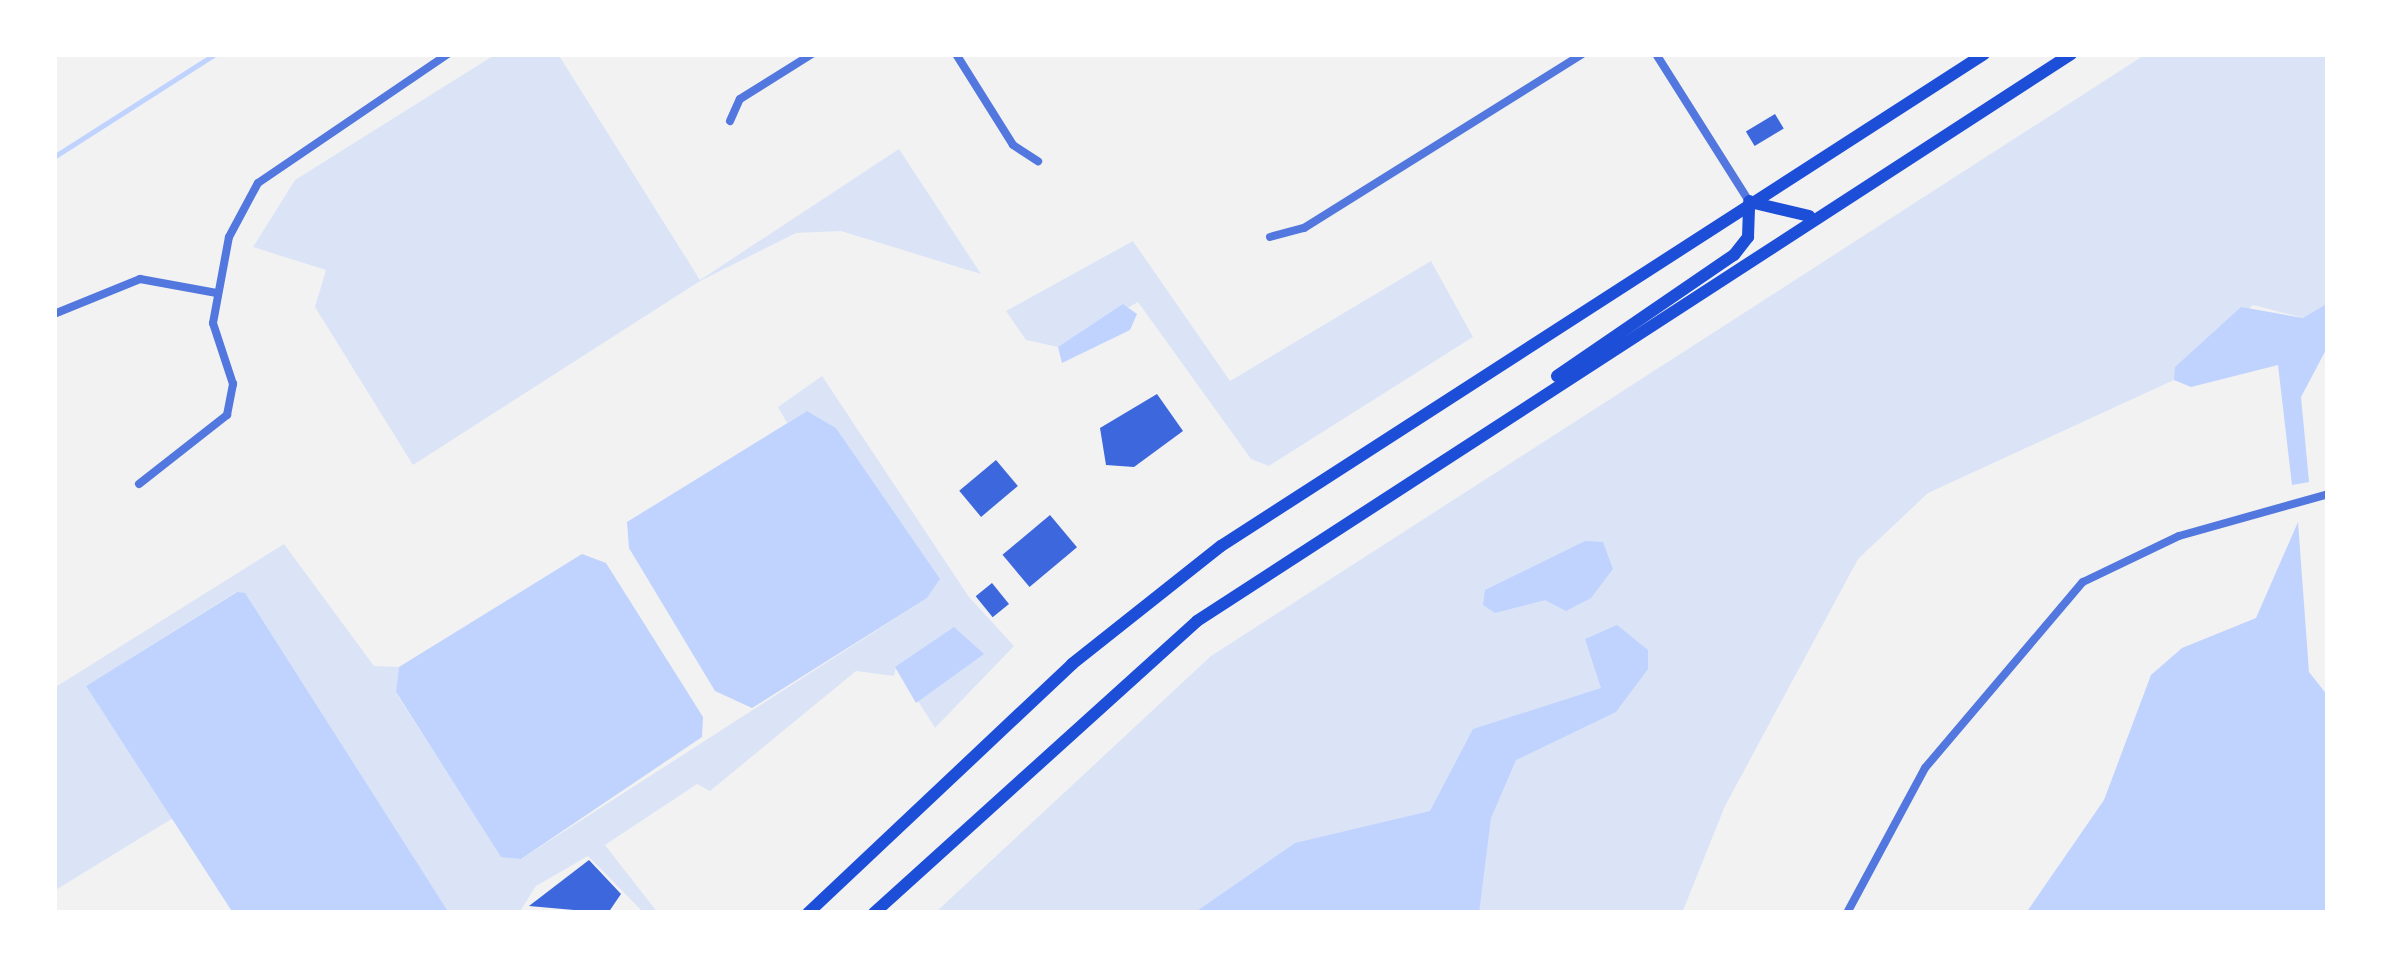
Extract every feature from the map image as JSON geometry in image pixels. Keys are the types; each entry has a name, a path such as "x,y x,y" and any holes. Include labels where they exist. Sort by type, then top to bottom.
{"main road":[{"path":"808,913 1142,605 1749,201 1984,54"},
{"path":"874,913 1177,637 1548,387 2071,54"},
{"path":"1749,201 1792,219 1824,212"},
{"path":"1548,387 1578,355 1734,255 1748,237 1749,201"}],"street":[{"path":"139,484 227,416 218,293 235,220 270,170 448,54"},
{"path":"730,121 740,99 812,54"},
{"path":"956,54 1013,145 1038,161"},
{"path":"1270,237 1304,228 1582,54"},
{"path":"1656,54 1749,201"},
{"path":"54,314 140,279 218,293"},
{"path":"1847,913 1925,768 2084,582 2179,536 2328,494"}],"shaded area":[{"path":"496,54 558,54 700,280 899,149 981,274 841,231 796,233 700,281 413,465 315,307 326,270 253,247 295,180"},
{"path":"2146,54 2328,54 2328,303 2304,318 2253,305 2174,380 1928,493 1858,559 1725,806 1682,913 935,913 1211,656"},
{"path":"1133,241 1230,381 1431,261 1473,337 1269,466 1251,459 1138,302 1058,347 1026,340 1006,311"},
{"path":"822,376 969,597 1014,646 935,728 896,666 894,676 856,671 710,791 697,784 605,845 658,913 644,913 588,856 536,886 519,913 449,913 236,592 86,686 173,818 54,891 54,688 284,544 374,666 399,667 396,693 501,856 521,859 927,598 939,580 836,428 807,411 787,423 778,407"}],"water":[{"path":"2328,303 2328,346 2301,397 2309,482 2292,485 2278,365 2191,387 2174,380 2175,367 2241,307 2303,318"},
{"path":"1123,304 1137,314 1130,330 1062,363 1058,347"},
{"path":"807,411 836,428 940,579 927,598 752,708 715,691 629,548 627,522"},
{"path":"2298,522 2309,672 2328,696 2328,913 2026,913 2104,800 2151,675 2182,648 2256,618"},
{"path":"1585,541 1603,542 1613,569 1591,598 1566,611 1545,600 1495,613 1483,605 1485,590"},
{"path":"582,554 606,563 703,717 702,737 521,859 501,857 396,692 399,667"},
{"path":"237,592 245,593 449,913 233,913 86,686"},
{"path":"1617,625 1648,650 1648,669 1616,712 1516,760 1491,818 1479,913 1194,913 1295,843 1430,811 1473,729 1601,688 1585,639"},
{"path":"954,627 984,654 916,703 895,667"}],"building":[{"path":"1775,114 1784,129 1755,146 1746,132"},
{"path":"1157,394 1183,431 1134,467 1106,465 1100,428"},
{"path":"996,460 1018,486 981,517 959,491"},
{"path":"1050,515 1077,547 1030,587 1003,555"},
{"path":"992,583 1009,604 993,617 976,596"},
{"path":"589,860 621,894 608,913 529,906"}],"waterway":[{"path":"54,157 215,54"}]}
